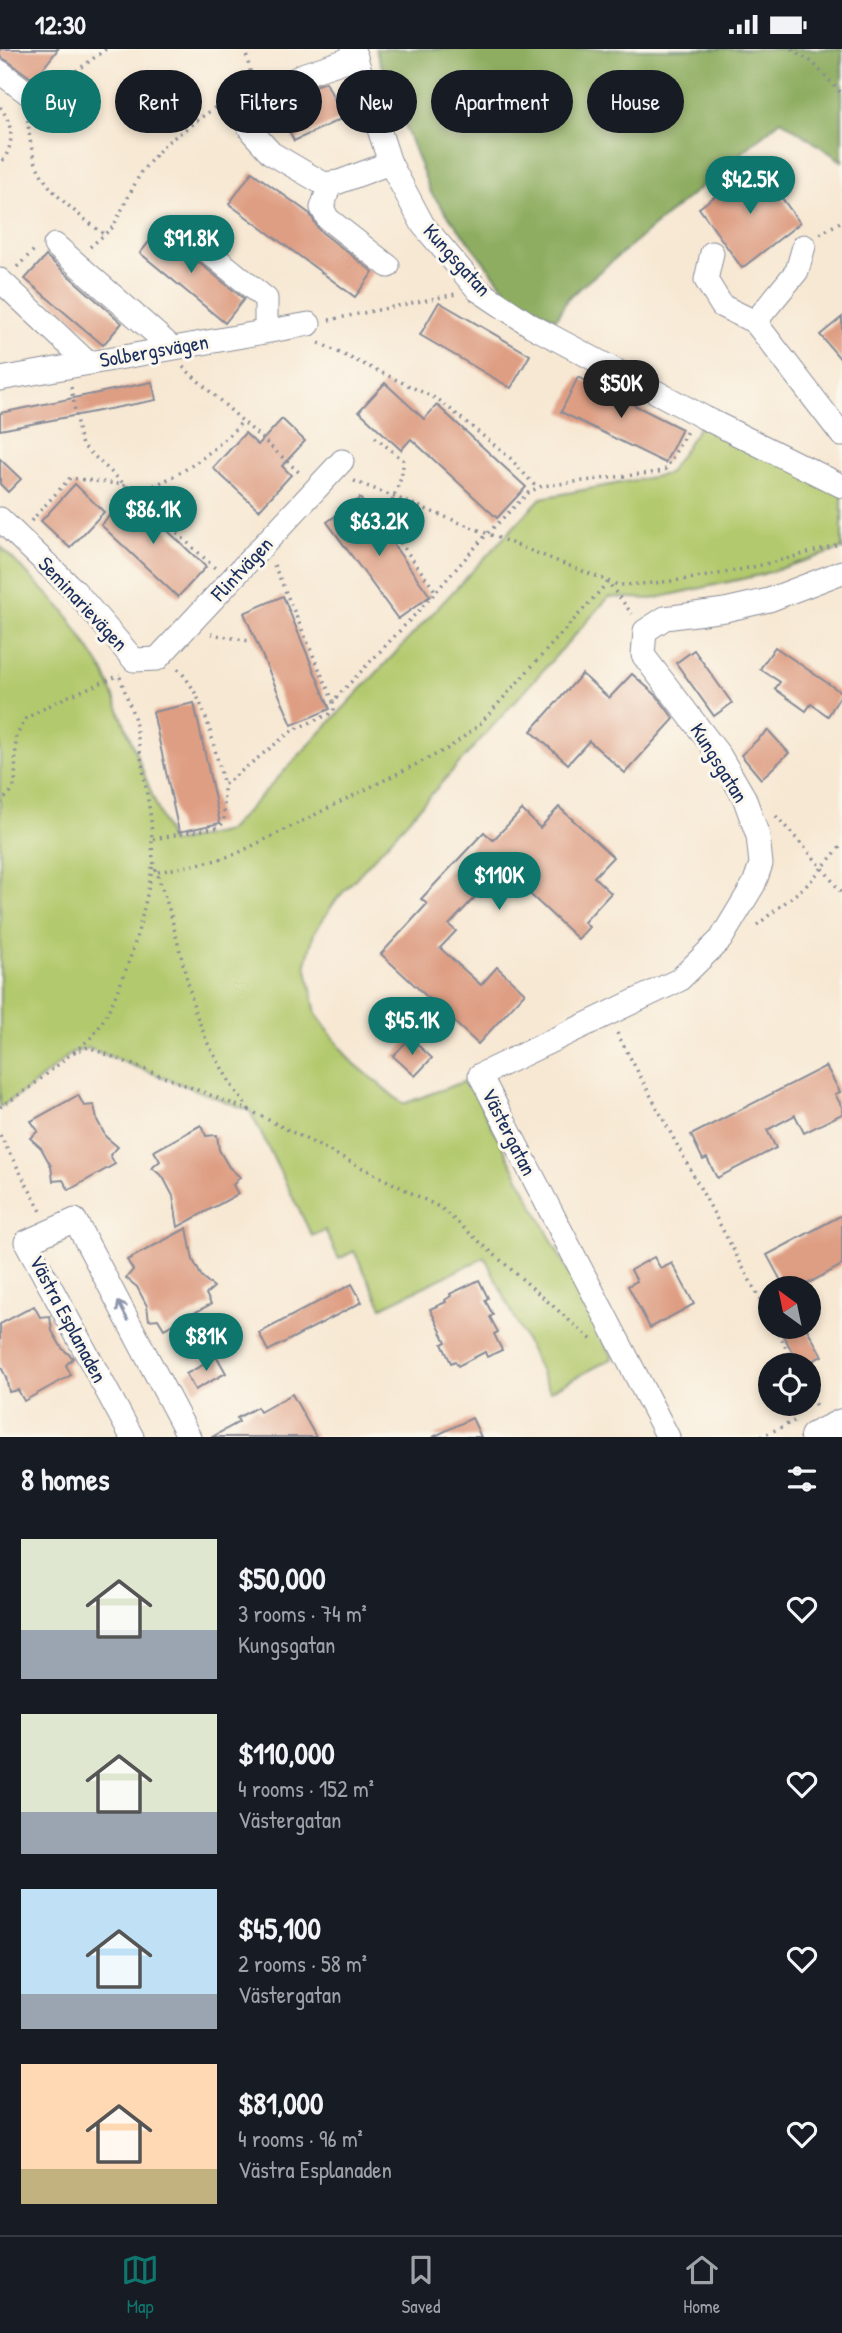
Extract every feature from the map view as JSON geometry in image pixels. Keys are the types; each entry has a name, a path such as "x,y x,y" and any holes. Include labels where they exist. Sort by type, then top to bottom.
{"street":[{"path":"355,53 305,74 260,99 244,120 271,153 324,184 390,163"},
{"name":"Kungsgatan","path":"355,53 390,163 423,225 478,290 532,326 696,414 842,486"},
{"path":"0,72 21,88"},
{"path":"330,184 322,208 328,219 388,266"},
{"path":"184,232 266,299 275,330"},
{"path":"55,245 175,347"},
{"path":"755,322 797,271 804,246"},
{"path":"712,253 706,280 722,306 755,322 842,435"},
{"path":"2,282 78,364"},
{"name":"Solbergsvägen","path":"0,379 309,324"},
{"name":"Flintvägen","path":"162,653 330,474"},
{"name":"Seminarievägen","path":"0,519 75,591 127,668"},
{"path":"645,631 665,618 724,610 769,600 842,572"},
{"name":"Kungsgatan","path":"645,631 643,655 720,756 744,797 758,836 761,864"},
{"path":"127,668 157,659 162,653"},
{"name":"Västergatan","path":"668,1437 480,1075 680,980 721,939 754,884 761,864"},
{"name":"Västra Esplanaden","path":"132,1437 26,1242 75,1220 189,1437"}],"path":[{"path":"80,70 106,49"},
{"path":"245,49 250,70"},
{"path":"792,49 812,62 842,94"},
{"path":"0,107 10,123 11,142 7,156 0,165"},
{"path":"29,133 39,171 68,204 105,235 113,227 141,172 165,144 216,107"},
{"path":"2,282 31,252 44,243 55,245"},
{"path":"309,324 478,290"},
{"path":"275,330 439,400 510,458 537,488"},
{"path":"175,347 243,421 330,474 394,496 618,585 659,584 718,575 842,543"},
{"path":"78,364 79,435 82,445 230,582"},
{"path":"333,701 529,492 569,482 666,469 696,414"},
{"path":"134,493 202,461 243,421"},
{"path":"376,437 403,460 404,475 386,523 436,592"},
{"path":"18,536 70,478 126,485"},
{"path":"224,785 293,730 332,713 334,709 333,701 265,544"},
{"path":"608,582 645,631"},
{"path":"158,872 236,854 449,748 478,726 608,582"},
{"path":"184,630 249,641"},
{"path":"153,839 219,828 225,822 224,785 198,695 189,680 162,653"},
{"path":"0,803 15,785 16,737 26,718 127,668 153,839 153,861 145,910 119,984 97,1031 32,1087 0,1107"},
{"path":"776,817 822,867 842,894"},
{"path":"749,931 808,884 842,845"},
{"path":"153,861 170,912 195,1011 207,1042 250,1111"},
{"path":"606,1013 758,1295"},
{"path":"72,1053 88,1048 250,1111 442,1208 598,1345"},
{"path":"0,1135 52,1230"}],"green space":[{"path":"375,49 842,49 842,161 781,120 568,298 556,319 512,298 431,193 408,133 417,133 417,70 383,70"},
{"path":"705,418 842,487 842,549 760,575 652,599 609,597 336,900 314,933 306,964 316,1014 349,1059 403,1104 468,1080 613,1358 550,1391 485,1257 382,1307 354,1251 339,1259 325,1230 312,1236 250,1111 88,1048 72,1053 31,1087 0,1107 0,546 65,612 105,674 171,843 228,831 541,498 668,474"}],"building":[{"path":"0,49 58,49 42,70 21,70 0,57"},
{"path":"326,82 336,103 336,121 322,128 322,83"},
{"path":"290,133 311,133 294,141"},
{"path":"758,165 800,223 742,268 699,208"},
{"path":"252,172 310,214 319,230 373,272 355,297 229,204"},
{"path":"165,222 171,227 171,236 175,243 244,299 225,323 140,253"},
{"path":"46,256 122,323 103,345 25,279"},
{"path":"439,302 530,355 511,388 420,335"},
{"path":"842,317 842,361 820,335"},
{"path":"578,377 682,429 665,463 561,412"},
{"path":"152,382 156,400 0,430 0,413"},
{"path":"385,383 424,419 437,405 526,487 497,518 411,439 401,450 359,411"},
{"path":"282,419 305,441 282,466 291,475 259,510 213,468 245,433 258,445"},
{"path":"0,459 21,479 8,492 0,484"},
{"path":"75,484 104,512 70,548 41,521"},
{"path":"129,494 206,567 178,597 101,525"},
{"path":"360,498 430,596 398,619 327,522"},
{"path":"283,596 330,709 292,725 244,613"},
{"path":"775,647 842,693 828,716 811,704 806,711 775,689 780,682 760,669"},
{"path":"694,650 732,703 714,716 676,663"},
{"path":"582,674 609,698 632,674 657,696 674,719 625,773 589,741 568,764 531,731"},
{"path":"194,703 220,823 179,832 153,712"},
{"path":"768,730 789,753 761,779 741,755"},
{"path":"559,807 613,857 594,877 611,893 584,922 589,927 578,939 502,868 449,925 456,931 440,948 481,985 497,967 525,993 478,1044 381,954 427,904 421,899 484,832 493,840 522,810 540,828"},
{"path":"410,1038 432,1058 415,1076 393,1056"},
{"path":"826,1066 840,1092 835,1094 842,1107 842,1114 804,1133 795,1115 767,1130 776,1148 717,1178 707,1158 703,1160 691,1135"},
{"path":"78,1095 84,1106 94,1105 97,1120 106,1137 118,1147 110,1155 115,1164 69,1190 63,1180 53,1181 51,1166 41,1148 30,1138 38,1131 31,1121"},
{"path":"201,1125 206,1136 217,1135 219,1150 229,1167 240,1177 233,1185 238,1194 178,1227 173,1196 163,1177 152,1168 160,1161 154,1151"},
{"path":"842,1215 842,1265 821,1276 778,1276 767,1255"},
{"path":"187,1228 193,1260 202,1277 214,1287 206,1294 211,1304 164,1329 158,1319 149,1320 147,1306 137,1287 126,1278 133,1270 127,1260"},
{"path":"654,1257 661,1269 672,1263 694,1304 650,1328 628,1286 637,1281 631,1270"},
{"path":"479,1280 488,1298 485,1300 493,1315 490,1317 498,1332 494,1334 502,1350 487,1357 485,1352 458,1366 455,1361 451,1363 442,1344 446,1342 430,1309 446,1302 450,1294"},
{"path":"352,1284 362,1302 268,1351 259,1333"},
{"path":"34,1306 40,1317 50,1316 52,1331 62,1348 73,1358 66,1365 71,1375 24,1401 18,1390 9,1392 0,1365 0,1324"},
{"path":"785,1339 813,1339 820,1353 793,1353"},
{"path":"217,1357 226,1373 195,1390 186,1374"},
{"path":"292,1394 316,1437 212,1437 239,1422 237,1418 257,1407 260,1412"},
{"path":"472,1418 481,1437 433,1437"}]}
